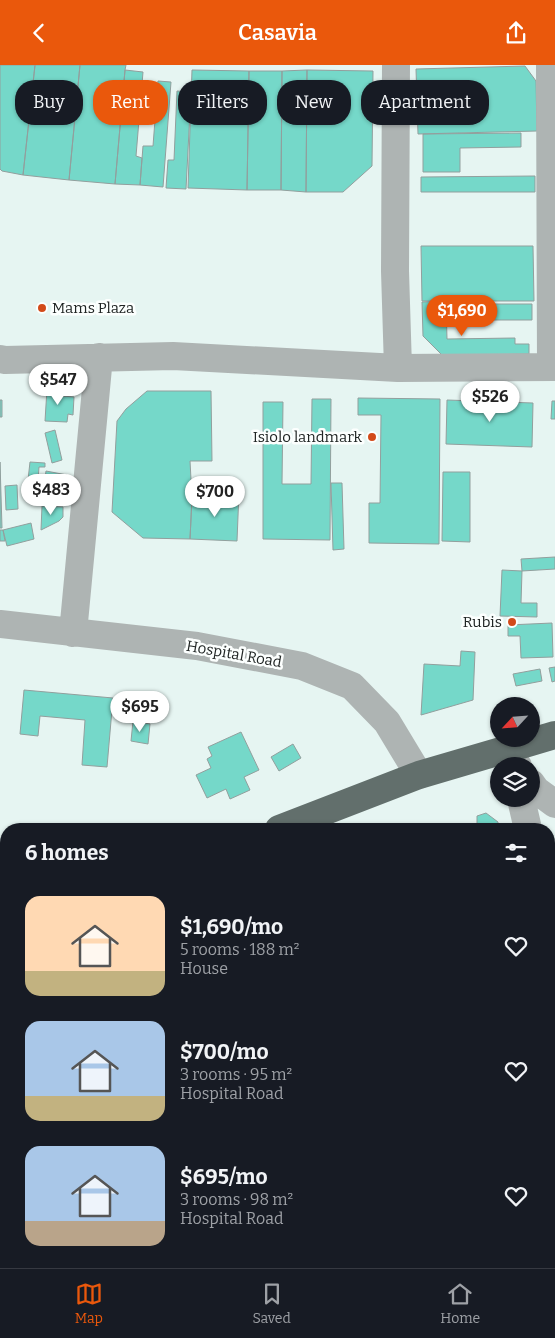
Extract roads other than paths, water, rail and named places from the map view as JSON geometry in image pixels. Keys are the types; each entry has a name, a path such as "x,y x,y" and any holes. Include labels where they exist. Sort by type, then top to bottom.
{"highway":[{"path":"518,757 555,735"},
{"path":"295,823 419,775 490,764"}],"street":[{"path":"396,65 395,271 398,368"},
{"path":"0,359 173,356 398,368 553,367 550,65"},
{"path":"73,633 99,357"},
{"name":"Hospital Road","path":"0,624 197,646 302,665 352,686 387,722 419,775"},
{"path":"540,793 555,804"},
{"path":"523,807 527,823"}],"place":[{"name":"Mams Plaza","path":"42,308"},
{"name":"Isiolo landmark","path":"372,437"},
{"name":"Rubis","path":"512,622"}]}
